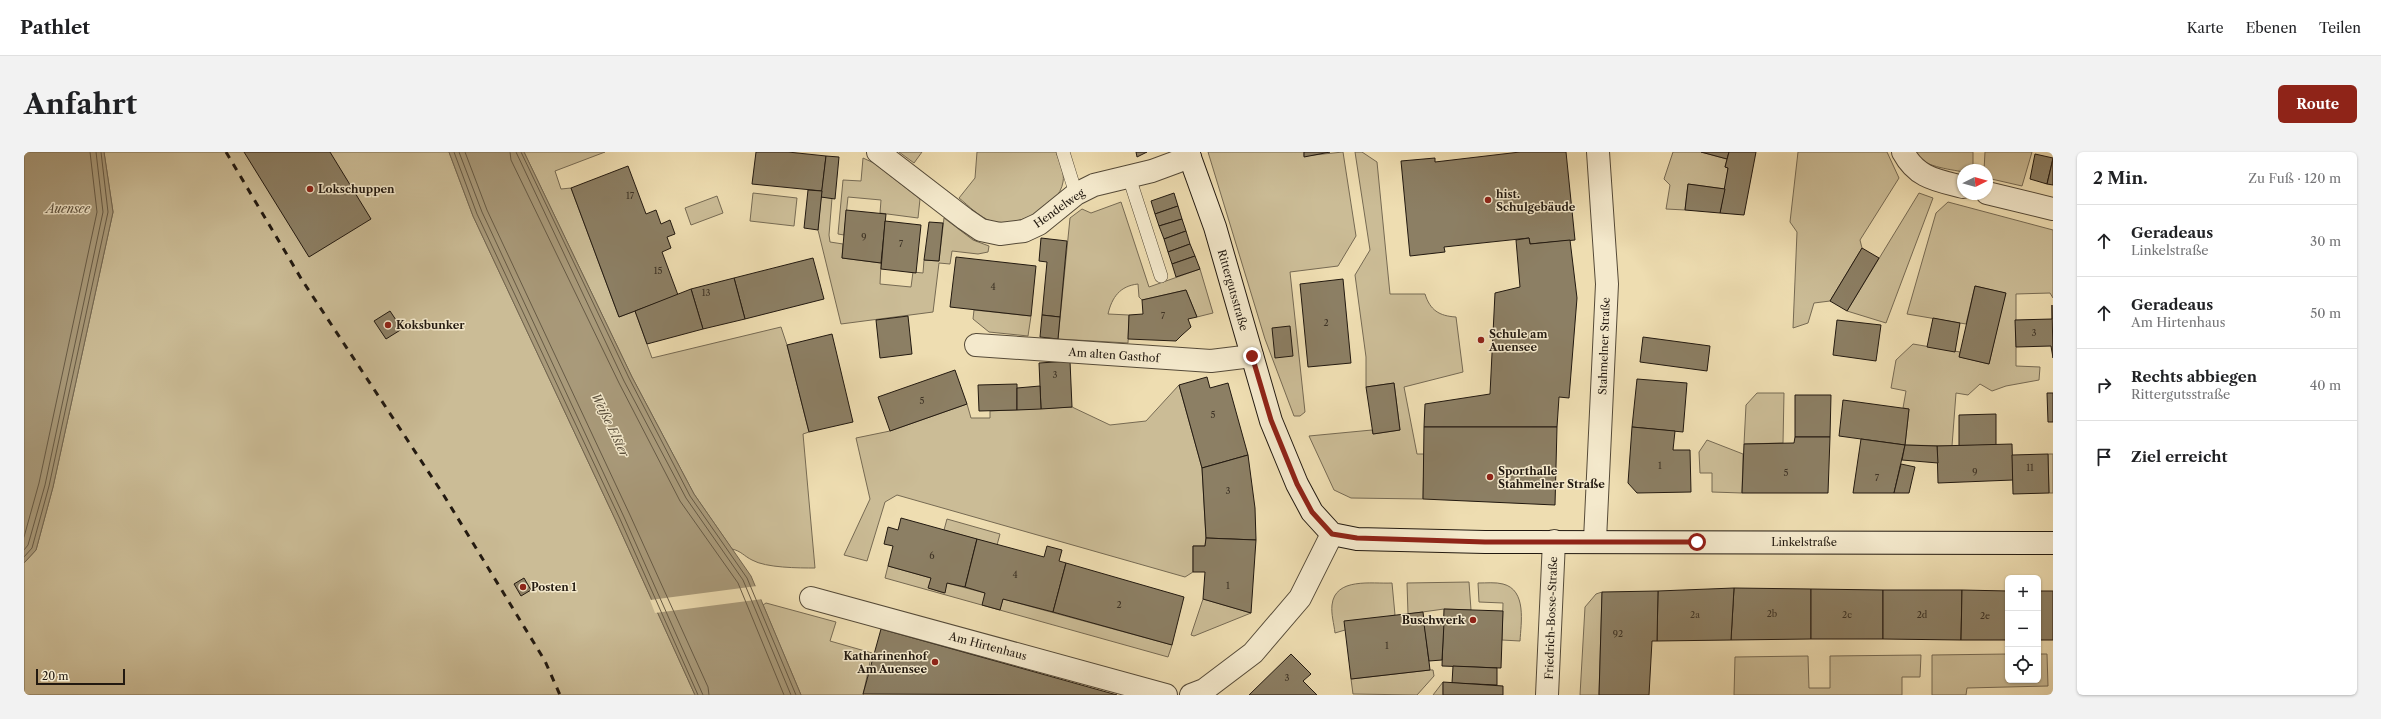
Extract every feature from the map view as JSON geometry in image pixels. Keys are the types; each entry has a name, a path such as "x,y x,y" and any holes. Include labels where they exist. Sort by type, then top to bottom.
{"street":[{"name":"Hendelweg","path":"878,152 981,230 1000,234 1024,231 1043,221 1076,194 1094,185 1152,171 1189,154"},
{"name":"Stahmelner Straße","path":"1595,540 1607,284 1598,152"},
{"path":"1903,152 1910,165 1918,172 1938,181 1957,186"},
{"name":"Rittergutsstraße","path":"1189,154 1215,227 1271,420 1297,484 1312,512 1332,534"},
{"path":"1993,194 2053,209"},
{"name":"Am alten Gasthof","path":"976,345 1211,361 1252,356"},
{"path":"1191,695 1208,687 1253,653 1300,598 1332,534 1357,538 1554,541"},
{"name":"Linkelstraße","path":"1554,541 2053,543"},
{"name":"Friedrich-Bosse-Straße","path":"1547,695 1554,541"},
{"name":"Am Hirtenhaus","path":"811,598 1166,695"}],"lane":[{"path":"1063,152 1076,194"},
{"path":"1129,177 1161,276"}],"shaded area":[{"path":"104,152 449,152 473,216 616,521 695,695 24,695 24,563 36,550 53,487 113,212"},
{"path":"524,152 605,152 555,171 561,189 571,188 619,317 635,311 652,358 781,327 809,432 803,434 815,568 766,565 758,563 732,549 694,494 632,377"},
{"path":"899,152 922,152 914,163"},
{"path":"977,152 1056,152 1063,175 1063,182 1060,191 1045,208 1023,219 1001,223 991,221 978,214 959,198 975,178"},
{"path":"1208,152 1304,152 1304,156 1343,152 1356,236 1338,266 1290,272 1305,412 1300,416 1294,416 1265,339"},
{"path":"1355,152 1362,152 1377,162 1390,294 1425,294 1427,300 1433,308 1440,314 1456,317 1463,372 1404,387 1417,454 1424,454 1423,499 1351,498 1334,490 1309,436 1372,430 1373,434 1400,430 1394,383 1366,387 1366,357 1355,275 1370,250"},
{"path":"1673,152 1701,152 1727,159 1725,167 1728,168 1725,189 1688,184 1685,210 1666,209 1670,185 1664,179"},
{"path":"1798,152 1887,152 1899,178 1860,240 1862,248 1830,301 1814,303 1808,323 1793,328 1797,232 1790,222"},
{"path":"1915,152 1973,152 1973,164 1957,164 1957,171 1929,164 1918,157"},
{"path":"1985,152 2032,152 2022,186 1993,179 1993,164 1984,164"},
{"path":"863,158 874,163 920,199 918,218 880,213 881,200 848,197 844,235 838,234 843,180 861,181"},
{"path":"753,193 797,198 794,226 750,221"},
{"path":"1919,193 1933,198 1886,323 1847,311"},
{"path":"717,196 723,213 691,225 685,208"},
{"path":"821,197 832,198 829,235 830,242 843,244 842,258 881,263 880,284 911,287 913,272 923,273 924,260 939,261 944,218 973,240 989,246 988,252 978,254 952,251 950,264 939,263 933,312 841,324 818,230"},
{"path":"1121,202 1149,287 1200,269 1213,313 1197,317 1186,290 1142,300 1139,297 1138,284 1132,285 1126,287 1118,293 1112,302 1108,314 1129,315 1128,343 1058,339 1070,218 1082,209 1091,213"},
{"path":"1948,202 2053,230 2053,298 2050,293 2016,294 2016,366 2040,367 2039,380 2006,386 1992,391 1980,384 1968,395 1956,393 1952,446 1905,445 1909,409 1903,408 1906,391 1891,388 1896,360 1913,344 1960,352 1960,357 1989,364 2005,293 1975,286 1966,324 1907,314 1936,213"},
{"path":"974,310 1031,316 1028,336 989,332 973,319"},
{"path":"1179,385 1202,468 1206,538 1205,546 1193,546 1193,572 1185,577 897,495 885,502 867,561 844,555 870,499 856,438 890,431 967,404 971,418 990,418 990,411 1072,407 1110,425 1146,421"},
{"path":"1757,393 1784,393 1783,443 1744,444 1746,405"},
{"path":"1707,440 1743,454 1742,493 1712,492 1712,473 1700,473 1699,452"},
{"path":"2048,454 2053,454 2053,493 2049,493"},
{"path":"947,519 1000,534 997,545 944,530"},
{"path":"888,566 931,578 929,588 944,593 947,583 985,593 1000,609 1003,599 1172,645 1168,657 885,578"},
{"path":"1469,582 1471,610 1444,609 1408,614 1407,583"},
{"path":"1392,583 1395,615 1335,633 1332,605 1335,596 1340,590 1347,586 1356,584"},
{"path":"1478,583 1503,584 1511,587 1516,593 1521,608 1520,641 1502,640 1503,603 1479,602"},
{"path":"1602,592 1599,695 1580,695 1585,607 1596,594"},
{"path":"1203,599 1251,613 1194,636 1191,635"},
{"path":"766,603 836,622 830,641 872,653 863,695 801,695 763,605"},
{"path":"2005,654 2005,683 2041,683 2041,654 2047,654 2048,686 1967,688 1966,695 1932,695 1932,655"},
{"path":"1921,655 1920,677 1902,677 1902,695 1734,695 1735,657 1808,656 1809,688 1830,688 1830,656"},
{"path":"1433,670 1434,676 1417,695 1353,694 1351,679"},
{"path":"1443,682 1443,695 1433,695"}],"water":[{"name":"Auensee","path":"24,152 104,152 113,212 53,487 36,550 24,563"},
{"name":"Weiße Elster","path":"449,152 524,152 632,377 694,494 751,576 801,695 695,695 616,521 473,216"}],"pier":[{"path":"757,586 763,599 655,613 650,600"}],"building":[{"name":"Lokschuppen","path":"244,152 330,152 371,219 309,257"},
{"path":"756,152 788,152 826,156 822,191 752,184"},
{"path":"1136,152 1147,152 1137,157"},
{"path":"1304,152 1330,152 1304,157"},
{"name":"hist. Schulgebäude","path":"1520,152 1566,152 1575,240 1530,244 1529,238 1444,247 1445,252 1410,256 1401,161 1435,158 1435,162"},
{"path":"1701,152 1729,152 1727,159"},
{"path":"1729,152 1756,152 1744,215 1720,213 1728,168 1725,167"},
{"path":"2035,154 2053,158 2047,184 2030,179"},
{"path":"826,156 839,157 835,199 821,197"},
{"path":"2053,159 2053,185 2047,184"},
{"path":"628,166 646,214 656,210 661,224 670,220 675,234 667,237 671,248 662,252 678,295 619,317 571,188"},
{"path":"1688,184 1725,189 1720,213 1685,210"},
{"path":"808,190 822,191 818,230 804,228"},
{"path":"1174,193 1178,206 1155,214 1151,201"},
{"path":"1178,206 1182,219 1159,226 1155,214"},
{"path":"846,210 886,214 881,263 842,258"},
{"path":"1182,219 1186,231 1164,239 1159,226"},
{"path":"885,221 921,225 916,273 881,269"},
{"path":"929,222 943,223 939,261 924,260"},
{"path":"1186,231 1190,244 1168,252 1164,239"},
{"path":"1041,238 1067,241 1060,317 1042,315 1047,262 1039,261"},
{"path":"1529,238 1530,244 1570,240 1577,298 1569,398 1559,397 1557,427 1424,427 1425,404 1490,394 1495,293 1520,287 1516,240"},
{"path":"1190,244 1195,256 1172,264 1168,252"},
{"path":"1862,248 1879,258 1847,311 1830,301"},
{"path":"1195,256 1200,269 1176,277 1172,264"},
{"path":"956,257 1036,266 1031,316 950,307"},
{"path":"813,258 824,299 745,319 734,278"},
{"path":"734,278 745,319 703,329 691,289"},
{"path":"1343,279 1351,363 1308,367 1300,284"},
{"path":"1975,286 2006,293 1989,364 1959,357"},
{"path":"691,289 703,329 647,344 635,311"},
{"path":"1186,290 1197,317 1188,319 1191,327 1176,341 1128,339 1129,315 1143,314 1142,300"},
{"path":"2052,305 2053,358 2051,346 2016,347 2015,320 2052,319"},
{"name":"Koksbunker","path":"390,311 402,329 386,339 374,321"},
{"path":"1042,315 1060,317 1058,339 1040,337"},
{"path":"908,316 912,354 880,358 876,320"},
{"path":"1933,318 1960,323 1955,352 1927,347"},
{"path":"1837,320 1881,325 1876,361 1833,355"},
{"path":"1290,326 1293,356 1275,358 1272,328"},
{"path":"832,334 853,422 809,432 787,345"},
{"path":"1643,337 1710,346 1707,371 1640,362"},
{"path":"1070,361 1072,407 1041,409 1039,363"},
{"path":"955,370 967,404 890,431 878,397"},
{"path":"1207,377 1210,388 1228,383 1248,455 1202,468 1179,385"},
{"path":"1637,379 1687,383 1683,432 1632,427"},
{"path":"1394,383 1400,430 1373,434 1366,387"},
{"path":"1017,384 1017,410 979,411 978,385"},
{"path":"1040,386 1041,409 1017,410 1017,388"},
{"path":"2047,393 2053,393 2053,422 2048,422"},
{"path":"1795,395 1831,395 1830,437 1795,437"},
{"path":"1843,400 1909,409 1905,445 1839,436"},
{"path":"1996,414 1996,445 1959,446 1959,415"},
{"name":"Sporthalle Stahmelner Straße","path":"1424,427 1557,427 1555,505 1423,499"},
{"path":"1632,427 1675,431 1673,450 1690,450 1691,492 1637,493 1628,483"},
{"path":"1795,437 1830,437 1828,493 1742,493 1744,444 1794,443"},
{"path":"1861,439 1905,445 1894,493 1853,493"},
{"path":"2012,444 2013,480 1938,483 1937,446"},
{"path":"1905,445 1937,446 1938,463 1902,460"},
{"path":"2048,454 2049,493 2013,494 2012,455"},
{"path":"1248,455 1255,508 1256,540 1206,538 1202,468"},
{"path":"1901,464 1915,467 1909,493 1894,493"},
{"path":"901,518 977,539 965,587 947,583 945,593 928,588 931,578 888,566 893,546 884,544 888,527 898,530"},
{"path":"1206,538 1256,540 1251,613 1203,599 1205,572 1193,572 1193,546 1205,546"},
{"path":"977,539 1044,557 1047,546 1062,550 1059,561 1066,563 1053,612 1003,599 1000,610 982,605 985,593 965,587"},
{"path":"1066,563 1184,597 1172,645 1053,612"},
{"name":"Posten 1","path":"524,578 531,590 521,596 514,584"},
{"path":"1734,588 1811,589 1811,639 1731,640"},
{"path":"1734,588 1731,640 1657,641 1658,591"},
{"path":"1811,589 1883,590 1883,639 1811,639"},
{"path":"1883,590 1962,590 1961,640 1883,639"},
{"path":"1962,590 2005,591 2005,640 1961,640"},
{"path":"1658,591 1657,641 1652,641 1649,695 1599,695 1602,592"},
{"path":"2041,591 2053,591 2053,640 2041,640"},
{"path":"1444,609 1503,611 1501,668 1442,666"},
{"path":"1423,612 1430,670 1351,679 1344,621"},
{"path":"1444,623 1442,660 1429,661 1424,624"},
{"name":"Katharinenhof Am Auensee","path":"881,629 1117,695 863,694"},
{"path":"1291,654 1311,674 1303,681 1317,695 1249,695"},
{"path":"1453,666 1497,668 1497,685 1452,683"},
{"path":"1443,682 1503,686 1503,695 1443,695"}],"railway":[{"path":"226,152 302,280 443,494 545,661 560,695"}],"place":[{"name":"Lokschuppen","path":"310,189"},
{"name":"hist. Schulgebäude","path":"1488,200"},
{"name":"Koksbunker","path":"388,325"},
{"name":"Schule am Auensee","path":"1481,340"},
{"name":"Sporthalle Stahmelner Straße","path":"1490,477"},
{"name":"Posten 1","path":"523,587"},
{"name":"Buschwerk","path":"1473,620"},
{"name":"Katharinenhof Am Auensee","path":"935,662"}],"route":[{"path":"1252,356 1271,420 1297,484 1312,512 1332,534 1357,538 1485,542 1595,540 1697,542"}]}
